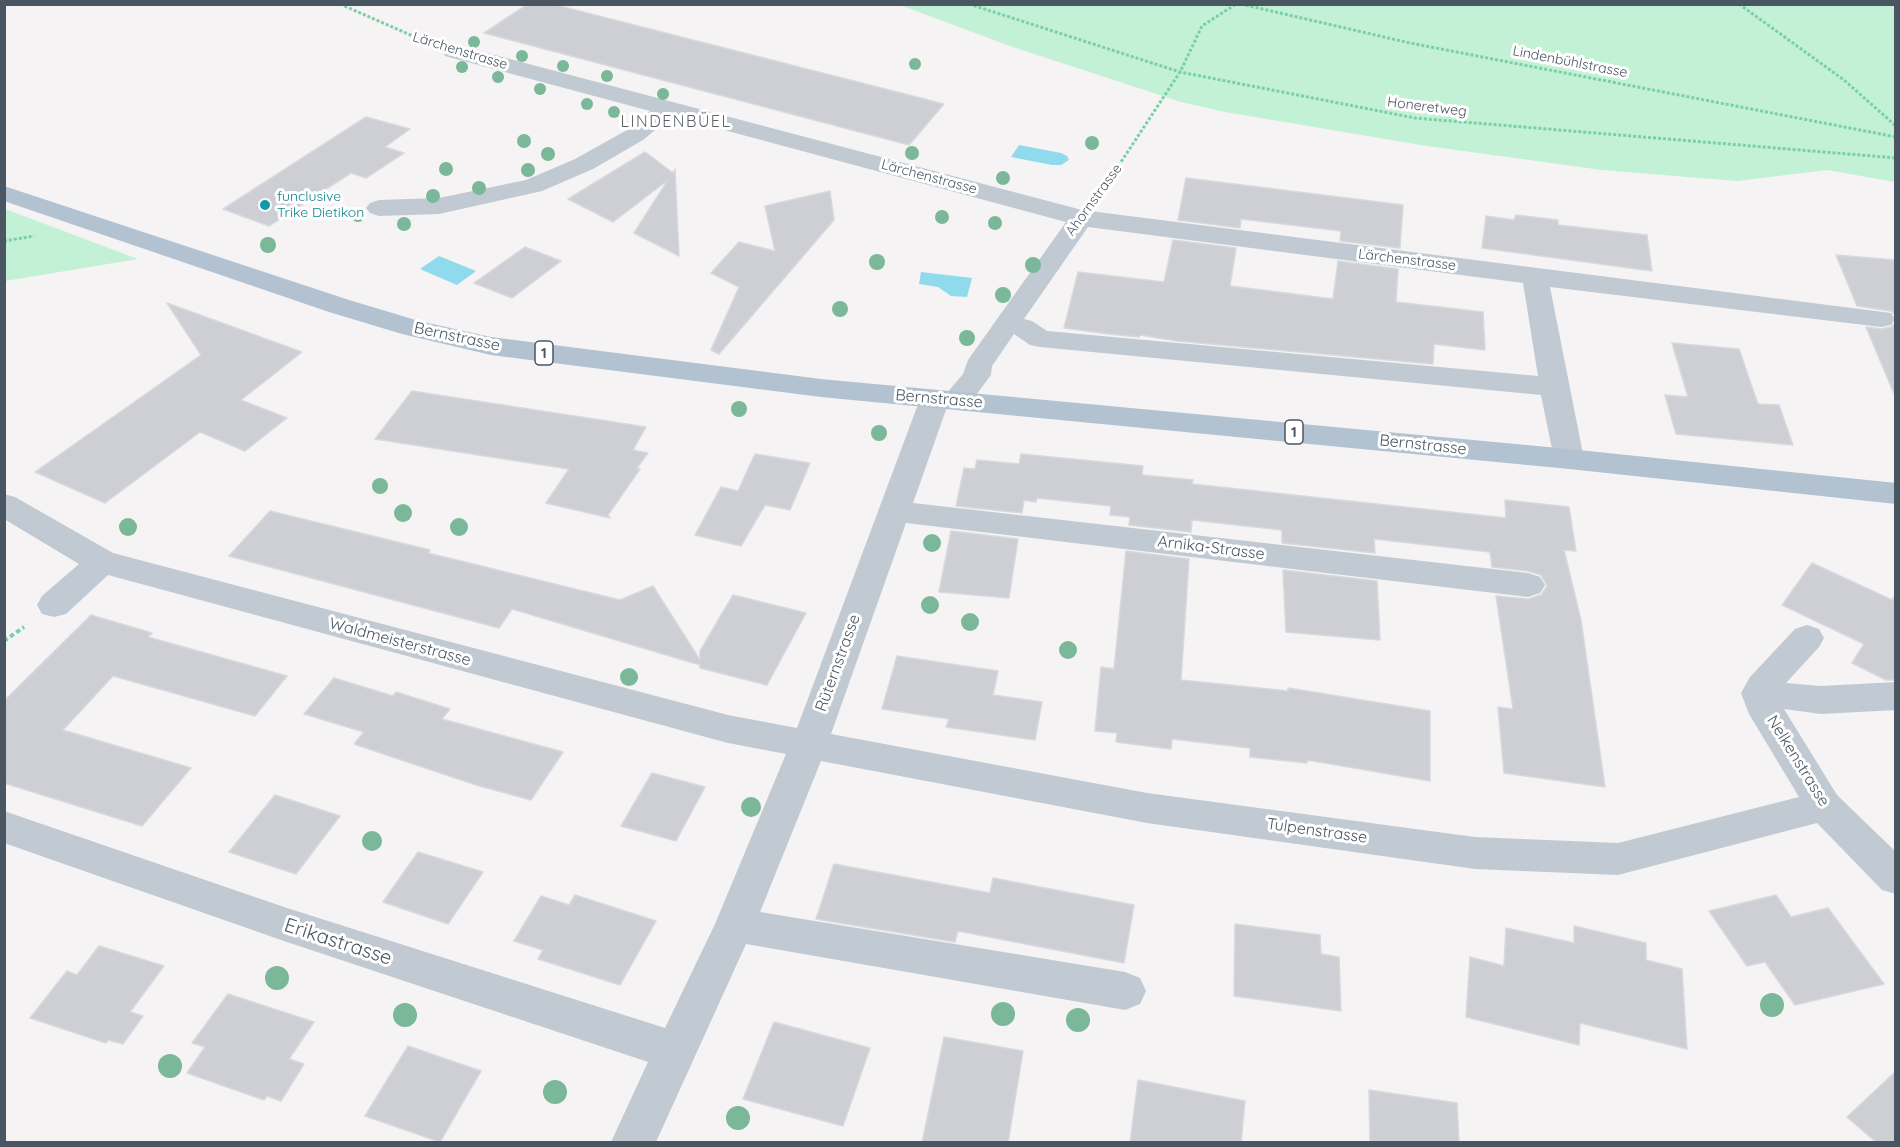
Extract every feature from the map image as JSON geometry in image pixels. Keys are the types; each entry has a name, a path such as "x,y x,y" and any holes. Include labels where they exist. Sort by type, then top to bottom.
{"main road":[{"name":"Bernstrasse","path":"4,194 339,306 412,328 491,346 820,388 1569,459 1896,494"}],"street":[{"name":"Lärchenstrasse","path":"453,51 1081,218 1881,319"},
{"path":"380,208 439,206 533,186 584,164 615,147 635,135 668,108"},
{"name":"Ahornstrasse","path":"946,400 977,375 978,366 1081,218"},
{"path":"1535,277 1569,459"},
{"path":"1007,324 1022,327 1040,339 1554,387"},
{"name":"Rüternstrasse","path":"633,1143 674,1051 735,925 809,744 893,511 946,400"},
{"name":"Waldmeisterstrasse","path":"4,505 102,562 728,729 809,744"},
{"name":"Arnika-Strasse","path":"893,511 1528,585"},
{"path":"54,605 102,562"},
{"path":"1807,638 1762,686 1759,693 1821,700 1896,696"},
{"name":"Nelkenstrasse","path":"1759,693 1762,704 1824,806 1896,878"},
{"name":"Tulpenstrasse","path":"809,744 1147,808 1475,853 1618,859 1824,806"},
{"name":"Erikastrasse","path":"4,827 284,924 674,1051"},
{"path":"735,925 1125,991"}],"path":[{"name":"Lärchenstrasse","path":"340,4 398,31 453,51"},
{"name":"Honeretweg","path":"969,4 1180,72 1415,118 1896,158"},
{"name":"Ahornstrasse","path":"1081,218 1146,127 1180,72 1202,26 1236,4"},
{"name":"Lindenbühlstrasse","path":"1241,4 1377,36 1896,137"},
{"path":"1739,4 1844,80 1890,117 1896,126"}],"green space":[{"path":"900,5 1895,5 1895,182 1827,170 1737,181 1602,170 1427,146 1225,112 1181,102 1010,46"},
{"path":"5,209 138,259 5,281"}],"water":[{"path":"1019,145 1061,153 1069,160 1061,165 1052,165 1011,157"},
{"path":"439,256 476,271 457,285 420,269"},
{"path":"921,272 972,278 967,297 951,296 938,287 919,284"}],"building":[{"path":"528,4 552,4 944,104 909,145 484,33"},
{"path":"366,117 410,129 385,147 404,153 366,178 351,173 269,226 223,209"},
{"path":"645,152 673,173 675,169 679,256 634,233 668,180 613,222 568,199"},
{"path":"1186,178 1403,205 1400,248 1340,241 1341,231 1241,219 1240,228 1178,220"},
{"path":"830,191 834,220 719,354 711,350 739,287 711,273 739,242 775,251 765,206"},
{"path":"1516,215 1558,220 1558,225 1647,235 1652,271 1482,248 1486,216 1514,220"},
{"path":"1173,240 1236,248 1230,286 1333,299 1338,261 1398,269 1396,302 1483,312 1485,350 1434,344 1433,364 1177,341 1064,328 1078,272 1164,282"},
{"path":"525,247 561,261 512,298 474,283"},
{"path":"1836,255 1896,260 1896,316 1891,311 1857,306"},
{"path":"167,303 302,352 241,400 287,418 245,451 200,432 105,503 35,472 201,355"},
{"path":"1896,322 1895,396 1866,327 1881,329 1891,327"},
{"path":"1672,343 1739,349 1758,404 1779,405 1793,445 1676,434 1665,395 1688,397"},
{"path":"412,391 646,427 633,450 648,453 637,468 640,469 608,515 610,518 546,503 569,469 375,439"},
{"path":"755,454 810,463 790,510 765,505 741,546 695,535 721,487 738,491"},
{"path":"1021,454 1143,466 1142,475 1193,480 1192,484 1506,518 1505,500 1569,507 1576,551 1564,550 1581,620 1605,787 1504,773 1498,707 1513,709 1496,596 1528,599 1541,595 1547,586 1541,575 1528,571 1492,567 1490,552 1374,539 1375,553 1282,543 1282,530 1192,520 1191,532 1129,525 1130,517 1110,515 1111,506 1037,498 1036,502 1024,500 1022,513 956,506 964,468 975,469 977,460 1019,464"},
{"path":"270,511 620,600 653,586 700,660 700,651 733,595 806,613 767,685 700,668 700,665 512,609 499,628 229,556"},
{"path":"951,531 1018,539 1009,598 939,592"},
{"path":"1126,551 1189,559 1181,680 1288,691 1288,688 1430,711 1430,781 1307,760 1307,763 1250,757 1250,748 1172,739 1171,749 1116,742 1117,733 1095,731 1101,667 1114,669"},
{"path":"1812,563 1892,600 1896,594 1896,680 1886,680 1852,663 1864,644 1782,605"},
{"path":"1283,570 1377,581 1380,640 1286,632"},
{"path":"91,615 152,633 148,637 287,676 255,716 113,676 63,730 191,768 142,826 4,783 4,701"},
{"path":"897,656 998,671 993,695 1042,702 1035,740 946,727 949,719 882,709"},
{"path":"334,678 393,696 396,692 450,709 442,719 563,752 531,800 476,785 354,744 364,732 304,714"},
{"path":"652,773 705,787 676,841 621,826"},
{"path":"275,795 340,816 296,874 229,852"},
{"path":"418,852 483,872 448,924 383,902"},
{"path":"834,864 990,893 993,878 1134,905 1124,963 958,931 955,942 816,919"},
{"path":"575,895 656,921 620,985 538,959 543,950 514,941 541,896 569,905"},
{"path":"1776,895 1791,917 1828,908 1884,984 1795,1005 1765,962 1747,966 1709,911"},
{"path":"1235,924 1320,935 1321,954 1339,957 1341,1011 1234,996"},
{"path":"1574,926 1646,943 1646,960 1682,969 1687,1049 1580,1023 1579,1045 1466,1017 1470,957 1504,966 1506,928 1574,943"},
{"path":"99,946 164,966 130,1012 143,1016 123,1044 108,1040 106,1043 30,1018 67,971 77,975"},
{"path":"228,994 314,1022 289,1059 304,1064 281,1101 267,1096 264,1100 187,1073 205,1047 192,1043"},
{"path":"774,1022 870,1048 843,1126 743,1099"},
{"path":"944,1037 1023,1051 1008,1143 922,1143"},
{"path":"408,1046 481,1071 440,1142 365,1116"},
{"path":"1896,1071 1896,1143 1877,1143 1847,1117"},
{"path":"1138,1080 1245,1101 1241,1143 1130,1143"},
{"path":"1369,1090 1457,1103 1459,1143 1370,1143"}],"place":[{"name":"funclusive Trike Dietikon","path":"265,205"}],"district":[{"name":"LINDENBÜEL","path":"676,122"}]}
